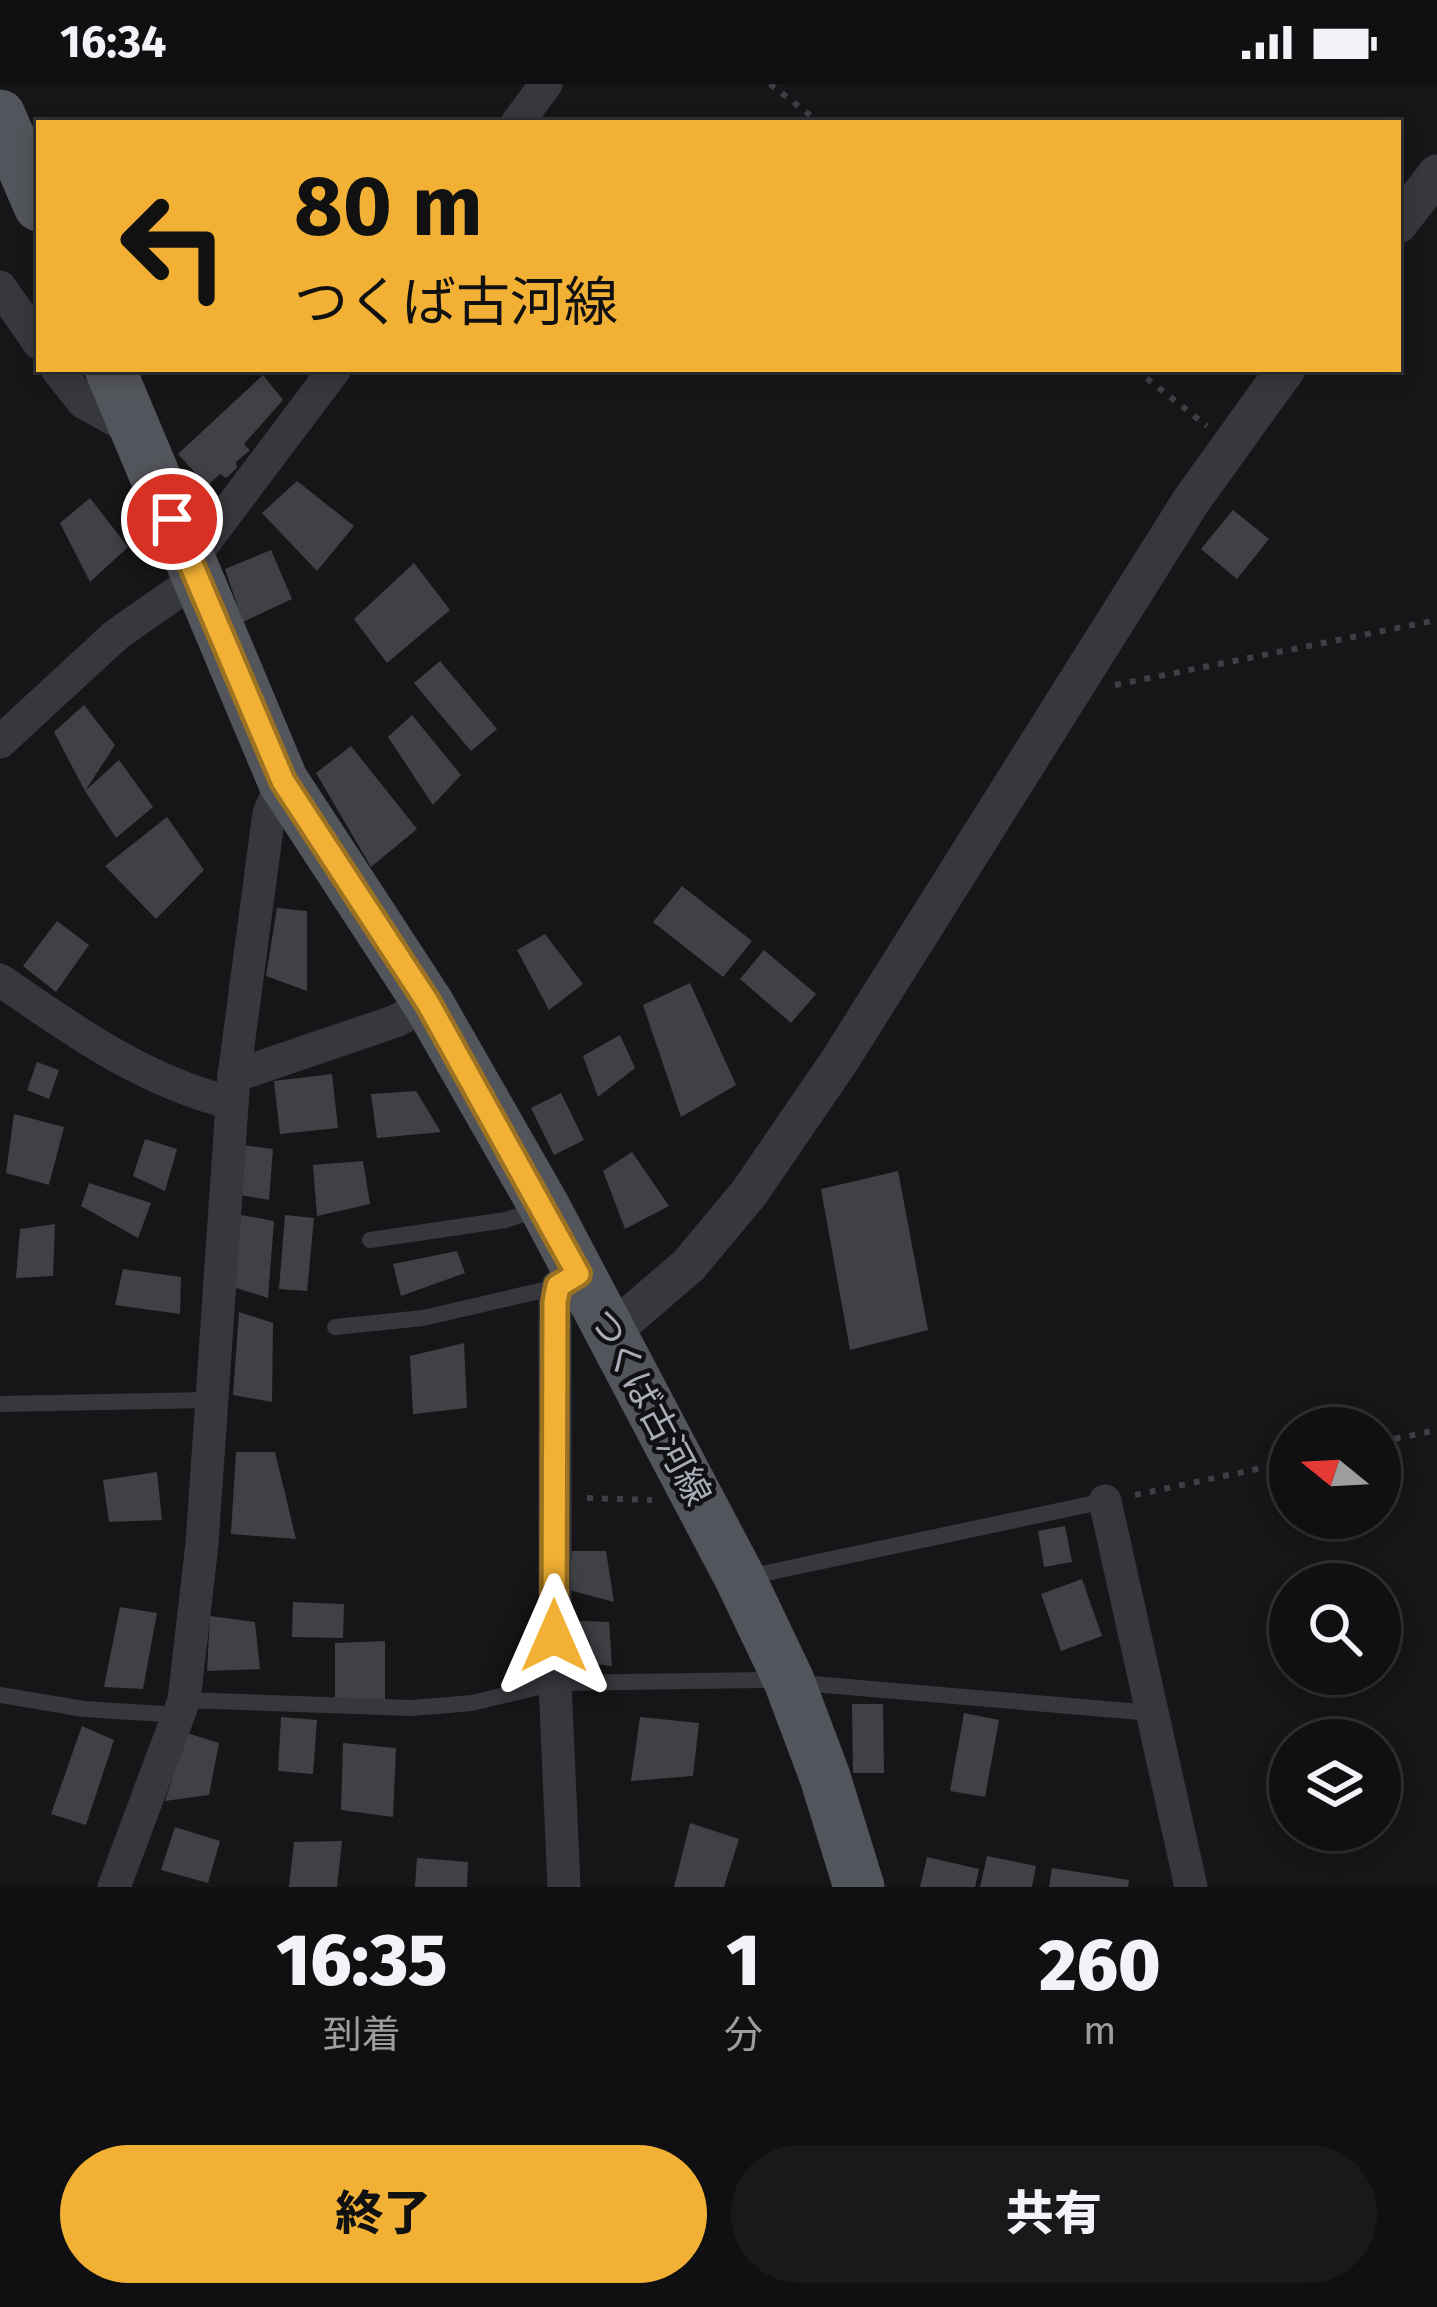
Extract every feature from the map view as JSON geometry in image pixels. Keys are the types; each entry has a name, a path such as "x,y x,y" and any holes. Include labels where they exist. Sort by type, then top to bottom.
{"main road":[{"path":"0,116 36,199"},
{"name":"つくば古河線","path":"111,372 283,781 428,1003 544,1207 568,1280 610,1334 740,1578 789,1682 860,1887"}],"street":[{"path":"519,120 546,84"},
{"path":"1401,220 1437,174"},
{"path":"0,287 36,339"},
{"path":"59,372 82,402 137,432"},
{"path":"0,742 192,571 333,372"},
{"path":"610,1334 689,1264 749,1193 840,1060 1229,443 1284,372"},
{"path":"114,1887 181,1707 202,1544 233,1090 269,813 283,781"},
{"path":"0,980 86,1039 204,1096 233,1090 428,1003"},
{"path":"565,1887 555,1683 554,1496 555,1302 568,1280"},
{"path":"1105,1501 1191,1887"}],"lane":[{"path":"370,1240 506,1220 544,1207"},
{"path":"334,1327 423,1318 568,1280"},
{"path":"0,1404 209,1400"},
{"path":"740,1578 1105,1501"},
{"path":"0,1695 84,1709 412,1708 472,1703 555,1683 789,1682 1152,1713"}],"path":[{"path":"770,84 816,120"},
{"path":"1139,372 1229,443"},
{"path":"1083,677 1109,686 1437,620"},
{"path":"1401,1438 1437,1430"},
{"path":"1105,1501 1269,1466"},
{"path":"554,1496 675,1500 695,1490"}],"building":[{"path":"263,375 283,400 244,444 250,450 236,462 237,468 226,478 220,474 207,486 178,454"},
{"path":"297,481 354,526 317,571 262,513"},
{"path":"90,498 128,547 90,582 60,523"},
{"path":"1233,510 1269,539 1237,579 1201,549"},
{"path":"271,550 292,599 243,622 225,569"},
{"path":"414,563 450,610 387,663 354,619"},
{"path":"440,661 497,729 471,751 414,683"},
{"path":"84,705 115,745 85,791 54,732"},
{"path":"412,715 461,775 433,805 388,737"},
{"path":"351,746 417,829 371,867 316,773"},
{"path":"119,760 153,807 116,838 85,791"},
{"path":"167,817 204,870 156,919 105,866"},
{"path":"682,886 752,941 723,977 653,922"},
{"path":"277,908 307,911 307,991 266,976"},
{"path":"57,921 89,945 56,992 23,966"},
{"path":"545,934 583,984 549,1010 517,950"},
{"path":"764,950 816,994 791,1023 740,979"},
{"path":"690,983 736,1085 681,1117 643,1005"},
{"path":"620,1035 635,1068 598,1097 583,1056"},
{"path":"37,1062 59,1070 49,1099 27,1090"},
{"path":"332,1074 338,1128 280,1134 274,1081"},
{"path":"416,1091 441,1132 377,1138 371,1094"},
{"path":"561,1093 584,1140 554,1155 531,1108"},
{"path":"14,1114 64,1127 49,1185 6,1173"},
{"path":"145,1139 177,1149 165,1191 133,1176"},
{"path":"242,1145 273,1149 269,1200 235,1194"},
{"path":"632,1152 669,1206 625,1229 603,1171"},
{"path":"363,1161 370,1204 317,1216 313,1165"},
{"path":"898,1171 928,1330 850,1350 821,1189"},
{"path":"89,1183 151,1203 138,1238 81,1206"},
{"path":"241,1215 274,1221 268,1298 233,1287"},
{"path":"285,1215 314,1218 307,1291 279,1289"},
{"path":"55,1224 53,1276 16,1278 20,1229"},
{"path":"457,1251 465,1273 401,1296 393,1264"},
{"path":"123,1269 181,1277 180,1314 115,1305"},
{"path":"239,1312 273,1323 272,1402 233,1395"},
{"path":"464,1343 467,1408 413,1414 410,1356"},
{"path":"236,1452 275,1452 296,1539 231,1534"},
{"path":"157,1472 162,1520 109,1522 103,1480"},
{"path":"1065,1526 1072,1562 1044,1567 1038,1531"},
{"path":"572,1551 606,1551 614,1602 569,1590"},
{"path":"1082,1579 1102,1636 1061,1651 1041,1594"},
{"path":"293,1602 344,1604 343,1638 292,1637"},
{"path":"120,1607 157,1613 143,1689 104,1687"},
{"path":"210,1616 255,1622 260,1669 207,1671"},
{"path":"559,1620 609,1622 612,1666 563,1660"},
{"path":"385,1641 385,1706 335,1705 335,1643"},
{"path":"852,1704 883,1704 884,1773 853,1773"},
{"path":"964,1713 999,1720 985,1797 950,1791"},
{"path":"281,1717 317,1720 313,1774 278,1771"},
{"path":"640,1717 699,1723 693,1776 631,1781"},
{"path":"82,1726 114,1740 86,1825 51,1814"},
{"path":"187,1733 219,1743 209,1795 165,1801"},
{"path":"343,1743 396,1748 393,1817 341,1810"},
{"path":"690,1823 739,1839 724,1887 674,1887"},
{"path":"175,1827 220,1841 208,1883 161,1870"},
{"path":"342,1841 337,1887 289,1887 294,1842"},
{"path":"987,1856 1036,1866 1032,1887 980,1887"},
{"path":"927,1857 979,1869 975,1887 920,1887"},
{"path":"417,1858 468,1862 467,1887 415,1887"},
{"path":"1052,1868 1129,1880 1128,1887 1049,1887"}],"route":[{"path":"172,519 283,781 428,1003 578,1274 558,1286 555,1302 554,1636"}]}
